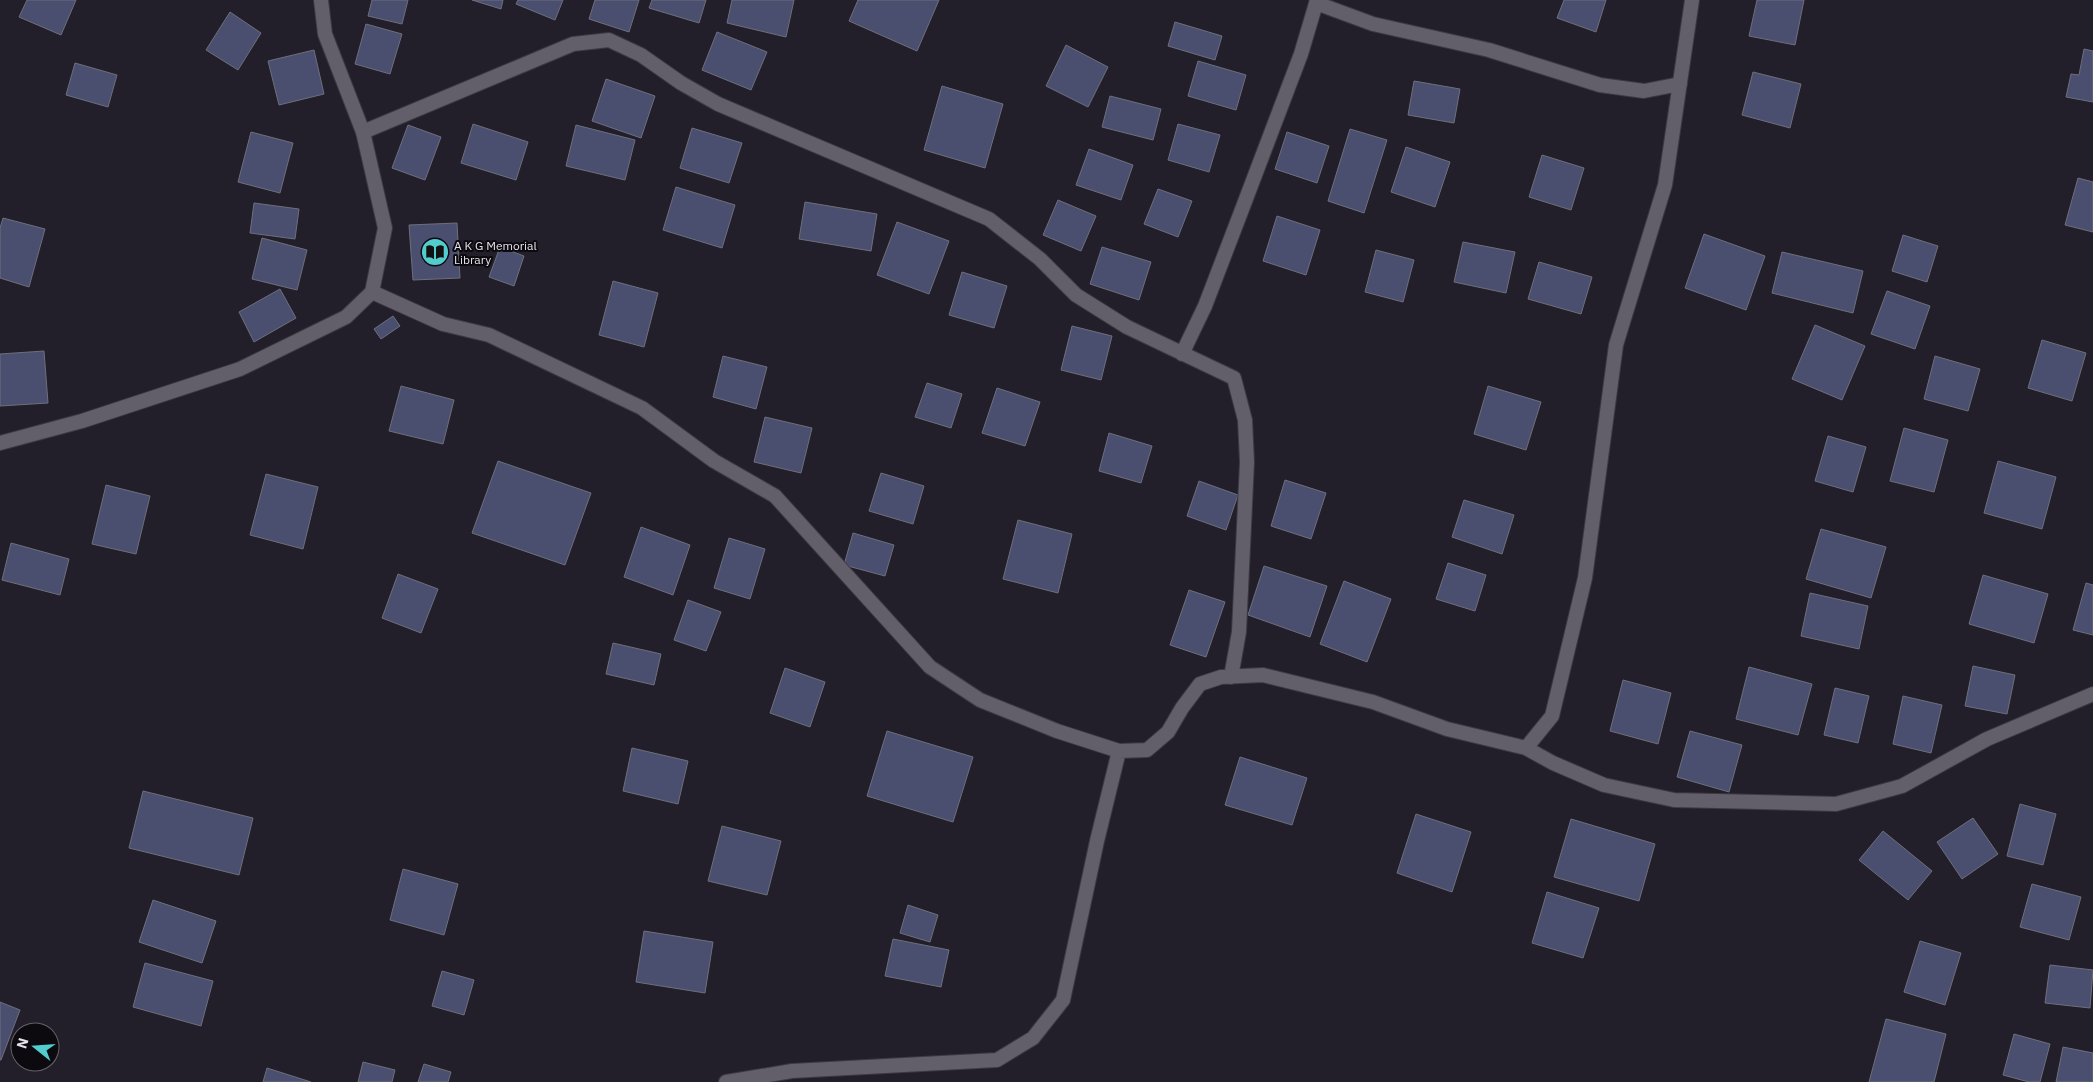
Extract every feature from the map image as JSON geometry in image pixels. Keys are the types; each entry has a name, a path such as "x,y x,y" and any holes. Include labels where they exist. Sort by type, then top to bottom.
{"street":[{"path":"0,443 82,421 240,369 346,317 372,292 385,228 363,132 326,34 321,0"},
{"path":"1526,748 1552,716 1585,578 1616,346 1665,185 1692,0"},
{"path":"1182,354 1204,306 1241,212 1301,54 1317,1 1373,24 1489,50 1600,85 1644,91 1680,84"},
{"path":"363,132 573,44 610,40 641,55 718,104 989,220 1040,259 1076,295 1127,328 1234,378 1245,420 1247,462 1239,632 1232,677"},
{"path":"372,292 443,324 489,335 642,408 714,461 775,496 930,667 980,700 1057,731 1118,751 1147,750 1168,732 1182,708 1200,684 1221,677 1263,675 1373,702 1447,730 1526,748 1553,763 1604,785 1674,800 1836,804 1902,786 1987,739 2093,694"},
{"path":"726,1082 792,1071 997,1060 1033,1038 1063,1000 1090,870 1118,751"}],"building":[{"path":"27,0 76,0 61,35 19,17"},
{"path":"372,0 408,0 402,24 368,16"},
{"path":"472,0 503,0 501,9"},
{"path":"518,0 563,0 555,20 516,4"},
{"path":"595,0 639,0 629,32 589,19"},
{"path":"652,0 706,0 699,23 649,8"},
{"path":"732,0 794,0 786,37 727,23"},
{"path":"858,0 939,0 917,51 849,21"},
{"path":"1564,0 1606,0 1596,32 1557,18"},
{"path":"1757,0 1804,0 1795,45 1749,36"},
{"path":"230,12 261,33 238,70 206,50"},
{"path":"1175,22 1222,36 1215,60 1168,46"},
{"path":"366,24 402,34 390,74 355,64"},
{"path":"717,32 767,52 751,90 702,70"},
{"path":"1066,45 1108,67 1088,107 1046,86"},
{"path":"2084,49 2093,51 2093,102 2066,97 2071,74 2079,75"},
{"path":"314,50 324,94 279,105 268,61"},
{"path":"1198,61 1246,75 1236,110 1188,96"},
{"path":"75,63 117,75 108,107 66,95"},
{"path":"1753,72 1801,84 1790,128 1742,115"},
{"path":"606,79 655,96 641,138 592,121"},
{"path":"1414,81 1460,89 1454,123 1408,115"},
{"path":"942,86 1003,104 985,168 924,150"},
{"path":"1110,96 1161,109 1153,140 1102,127"},
{"path":"473,124 528,142 516,180 461,163"},
{"path":"1178,124 1220,135 1209,172 1168,160"},
{"path":"408,125 441,137 425,180 392,168"},
{"path":"576,125 635,140 625,180 566,166"},
{"path":"692,128 742,143 729,183 680,168"},
{"path":"1350,129 1387,140 1364,213 1328,201"},
{"path":"251,132 293,143 280,193 238,182"},
{"path":"1287,132 1329,146 1317,183 1275,169"},
{"path":"1406,147 1450,162 1435,207 1391,192"},
{"path":"1089,149 1133,165 1121,200 1076,185"},
{"path":"1542,155 1584,168 1571,210 1529,197"},
{"path":"2078,178 2093,182 2093,232 2065,225"},
{"path":"676,187 735,205 722,248 663,230"},
{"path":"1158,189 1192,201 1178,237 1144,224"},
{"path":"1058,200 1096,216 1081,251 1043,235"},
{"path":"805,202 877,214 871,251 799,239"},
{"path":"254,203 299,209 295,239 250,233"},
{"path":"1277,216 1320,230 1306,275 1263,261"},
{"path":"3,218 45,229 29,287 0,278 0,228"},
{"path":"897,222 949,241 929,294 877,275"},
{"name":"A K G Memorial Library","path":"457,223 460,278 413,280 409,225"},
{"path":"1704,234 1765,256 1746,310 1685,288"},
{"path":"1903,235 1938,246 1927,282 1892,271"},
{"path":"262,238 307,250 297,290 252,279"},
{"path":"1463,242 1515,252 1506,293 1454,282"},
{"path":"500,247 524,256 514,286 489,277"},
{"path":"1102,247 1151,262 1139,300 1090,284"},
{"path":"1376,250 1414,260 1403,302 1365,292"},
{"path":"1782,252 1863,271 1853,313 1772,293"},
{"path":"1539,262 1592,277 1581,314 1528,299"},
{"path":"962,272 1007,286 994,328 949,315"},
{"path":"613,281 658,293 644,347 599,335"},
{"path":"280,289 296,318 254,342 239,312"},
{"path":"1887,291 1930,306 1915,349 1871,334"},
{"path":"393,316 400,326 381,339 374,329"},
{"path":"1815,325 1865,346 1842,400 1792,379"},
{"path":"1072,326 1112,336 1101,380 1061,370"},
{"path":"2042,340 2086,353 2072,401 2028,388"},
{"path":"44,351 48,403 0,406 0,354"},
{"path":"723,356 767,367 756,409 713,397"},
{"path":"1935,356 1980,369 1968,411 1924,399"},
{"path":"927,383 962,394 951,428 915,417"},
{"path":"401,386 454,400 443,444 389,431"},
{"path":"1488,386 1541,402 1526,450 1474,434"},
{"path":"997,388 1040,402 1025,446 982,433"},
{"path":"765,417 812,428 801,473 754,462"},
{"path":"1904,428 1948,440 1934,492 1890,481"},
{"path":"1109,433 1152,446 1141,483 1099,471"},
{"path":"1828,436 1866,447 1853,492 1815,481"},
{"path":"498,461 591,493 565,565 472,533"},
{"path":"1998,461 2056,477 2042,529 1984,513"},
{"path":"881,473 924,486 913,524 869,511"},
{"path":"266,474 318,487 303,549 250,535"},
{"path":"1285,480 1326,493 1311,539 1271,526"},
{"path":"1199,481 1238,495 1226,530 1187,516"},
{"path":"106,485 150,496 136,554 92,544"},
{"path":"1464,500 1514,515 1502,554 1452,537"},
{"path":"1018,520 1072,534 1058,593 1003,579"},
{"path":"641,527 690,545 673,595 624,577"},
{"path":"1821,529 1886,547 1871,598 1806,579"},
{"path":"853,533 894,545 885,576 844,565"},
{"path":"729,538 765,549 750,599 714,588"},
{"path":"11,543 69,559 60,595 2,580"},
{"path":"1448,563 1486,575 1475,611 1436,599"},
{"path":"1264,566 1327,586 1310,637 1248,615"},
{"path":"398,574 438,589 421,633 382,618"},
{"path":"1983,575 2048,594 2034,643 1969,624"},
{"path":"1344,581 1391,599 1367,662 1320,644"},
{"path":"2086,583 2093,585 2093,635 2073,630"},
{"path":"1189,590 1225,602 1206,657 1170,645"},
{"path":"1810,593 1868,606 1859,649 1801,636"},
{"path":"688,600 721,612 706,651 674,640"},
{"path":"613,643 661,654 654,685 606,674"},
{"path":"1973,666 2015,675 2007,714 1965,706"},
{"path":"1749,667 1812,684 1798,735 1736,719"},
{"path":"785,668 825,682 810,727 770,713"},
{"path":"1623,680 1671,693 1658,744 1610,731"},
{"path":"1835,688 1869,696 1858,743 1824,735"},
{"path":"1903,696 1942,705 1931,753 1893,744"},
{"path":"887,731 973,757 953,822 867,796"},
{"path":"1690,731 1742,745 1729,792 1677,777"},
{"path":"632,748 688,761 678,804 623,791"},
{"path":"1240,757 1307,778 1292,825 1225,805"},
{"path":"143,791 253,818 239,875 129,848"},
{"path":"2020,804 2056,814 2043,865 2007,856"},
{"path":"1416,814 1471,832 1452,892 1397,873"},
{"path":"1973,818 1998,854 1962,879 1937,842"},
{"path":"1571,819 1655,844 1639,901 1554,877"},
{"path":"722,826 781,841 767,895 708,881"},
{"path":"1883,831 1932,871 1908,900 1859,860"},
{"path":"403,869 458,884 444,935 390,920"},
{"path":"2032,884 2081,897 2069,940 2020,927"},
{"path":"1547,892 1599,908 1583,958 1532,943"},
{"path":"153,900 216,921 202,963 139,942"},
{"path":"908,905 938,915 930,942 900,933"},
{"path":"644,931 713,942 705,993 636,982"},
{"path":"893,939 949,950 941,987 885,976"},
{"path":"1920,941 1961,953 1945,1005 1904,992"},
{"path":"145,963 213,981 201,1026 133,1007"},
{"path":"2050,965 2093,970 2090,1008 2045,1003"},
{"path":"442,971 474,980 464,1015 432,1006"},
{"path":"0,1002 20,1010 15,1022 10,1022 10,1036 0,1060"},
{"path":"1886,1019 1946,1034 1934,1082 1869,1082"},
{"path":"2014,1034 2050,1044 2040,1082 2029,1082 2003,1075"},
{"path":"2063,1047 2093,1053 2093,1082 2056,1082"},
{"path":"363,1062 395,1070 392,1082 358,1082"},
{"path":"424,1064 451,1072 448,1082 418,1082"},
{"path":"267,1068 311,1082 263,1082"}],"place":[{"name":"A K G Memorial Library","path":"435,252"}]}
